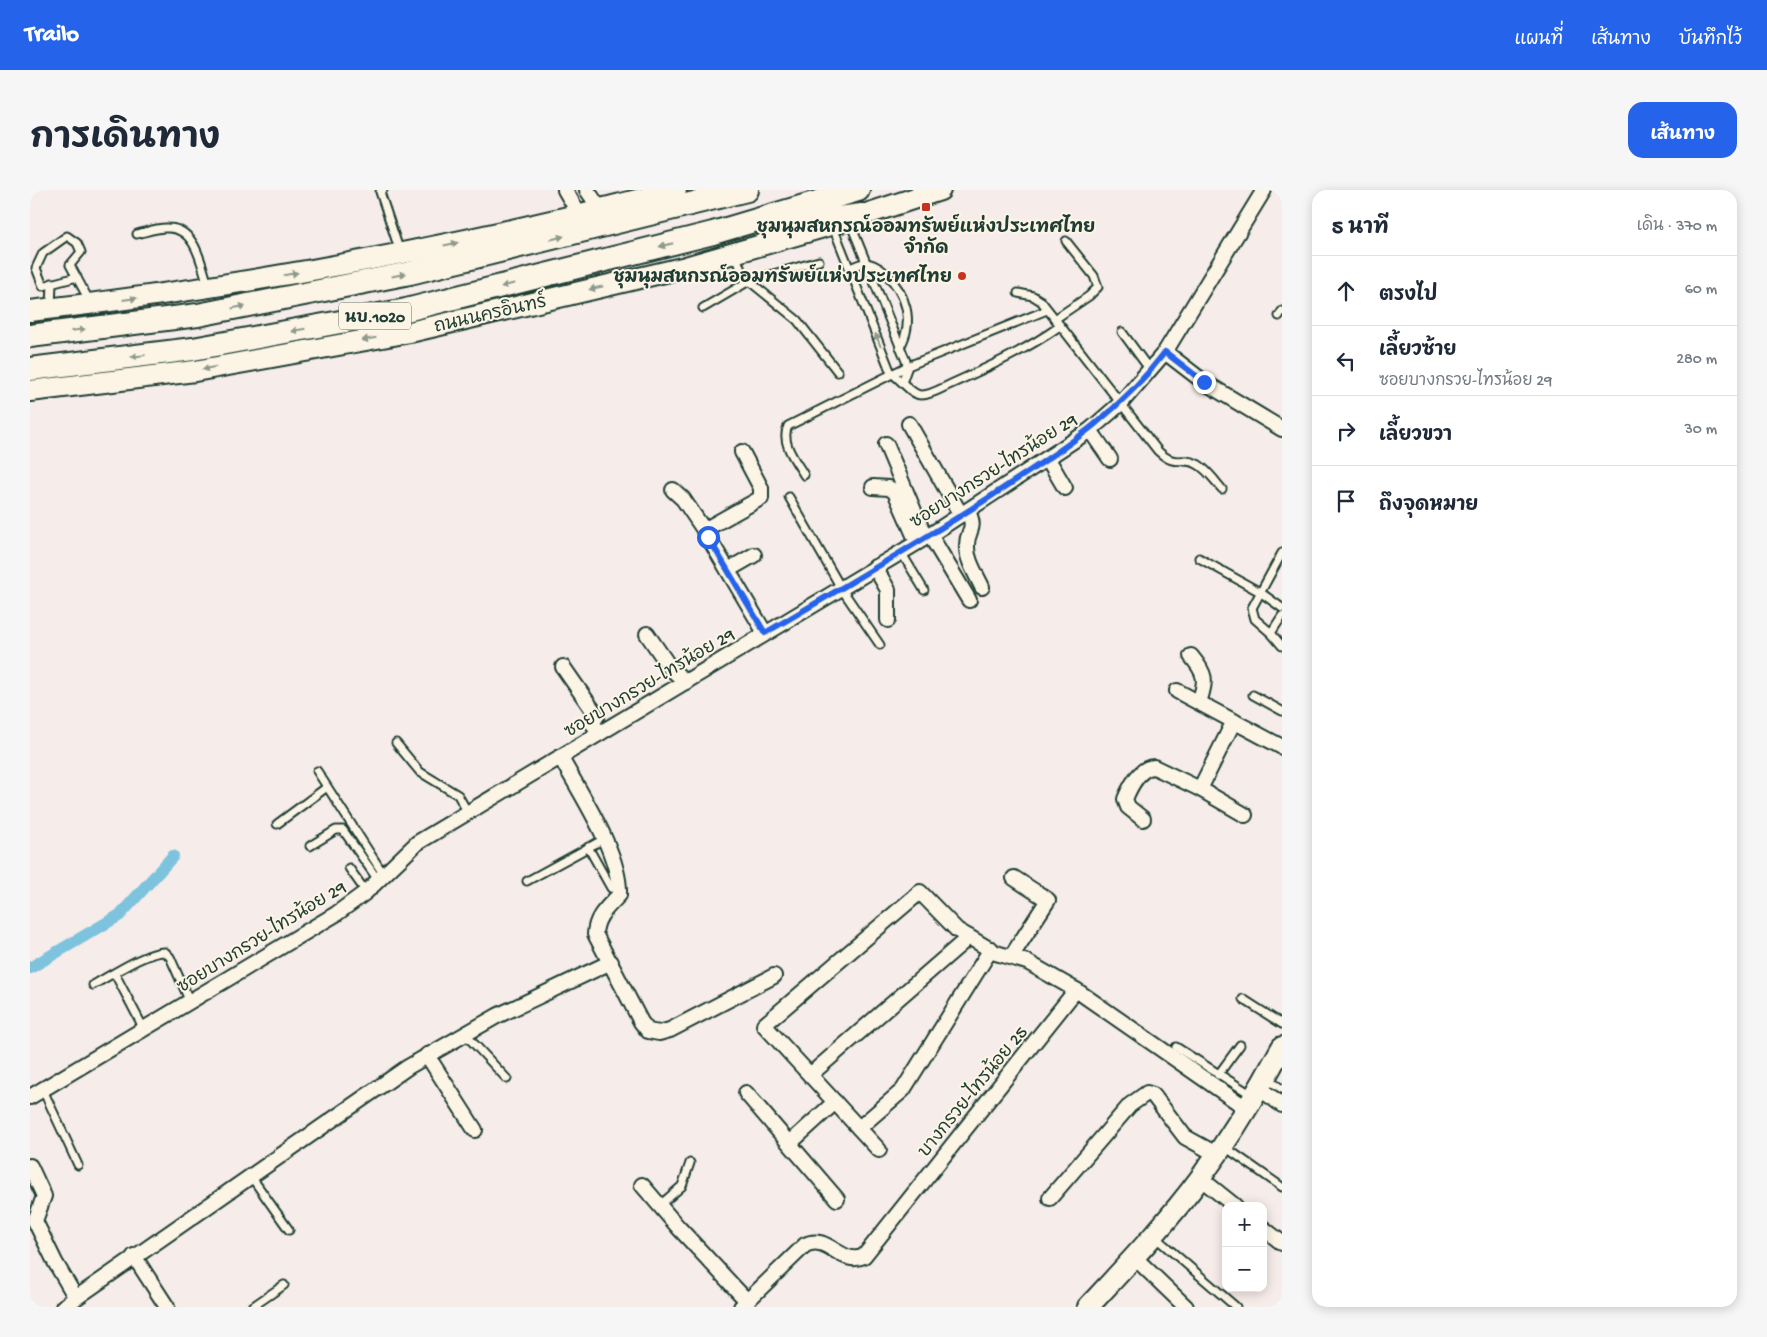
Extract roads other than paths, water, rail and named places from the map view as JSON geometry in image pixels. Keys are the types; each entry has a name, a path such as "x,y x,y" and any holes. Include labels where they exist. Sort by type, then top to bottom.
{"main road":[{"path":"30,311 209,288 401,254 676,190"},
{"path":"708,201 733,190"},
{"name":"นบ.1020","path":"30,336 198,315 352,285 410,273 747,190"},
{"name":"ถนนนครอินทร์","path":"30,369 193,349 406,310 713,233 858,190"},
{"name":"ถนนนครอินทร์","path":"30,391 195,371 410,332 682,268 848,220 940,190"},
{"path":"713,233 848,220"},
{"path":"1092,1306 1200,1178 1256,1092 1282,1047"}],"street":[{"path":"565,190 579,214"},
{"path":"586,190 600,209"},
{"name":"ซอยบางกรวย-ไทรน้อย 29","path":"30,1097 336,914 366,892 418,843 965,513 1090,430 1121,403 1165,352 1264,190"},
{"path":"1165,352 1204,382 1282,429"},
{"path":"908,424 973,526 966,544 982,586"},
{"path":"1090,430 1110,459"},
{"path":"886,444 924,538"},
{"path":"704,530 761,498 761,488 742,452"},
{"path":"1048,459 1065,488"},
{"path":"873,487 889,488 895,492 924,538 969,600"},
{"path":"673,490 683,499 704,530 765,633"},
{"path":"728,570 754,555"},
{"path":"875,567 888,590 888,620"},
{"path":"647,634 671,669 686,682"},
{"path":"1191,656 1203,670 1204,679 1199,702"},
{"path":"562,667 597,716 592,723 600,733"},
{"path":"1177,690 1282,747"},
{"path":"1200,788 1234,721"},
{"path":"561,758 611,852 620,881 620,895 599,915 595,924 595,934 641,1022 648,1031 659,1033 670,1030 774,976"},
{"path":"1143,819 1128,808 1125,799 1143,770 1148,767 1154,767 1200,788 1245,814"},
{"path":"1011,957 1048,900 1014,878"},
{"path":"880,1150 764,1025 920,892 957,930 990,949 1027,962 1282,1105"},
{"path":"810,1075 969,937"},
{"path":"859,1128 903,1090 990,949"},
{"path":"63,1307 250,1175 427,1055 497,1016 611,962"},
{"name":"บางกรวย-ไทรน้อย 25","path":"745,1304 805,1245 812,1241 823,1242 849,1258 857,1259 864,1256 1076,990"},
{"path":"427,1055 475,1130"},
{"path":"746,1093 836,1198"},
{"path":"1050,1198 1130,1105 1147,1093 1152,1095 1185,1137 1219,1149"},
{"path":"790,1143 835,1102"},
{"path":"30,1166 44,1196 32,1219 76,1298"},
{"path":"1200,1178 1230,1202"},
{"path":"642,1186 745,1304"},
{"path":"1267,1231 1282,1243"},
{"path":"134,1256 167,1307"},
{"path":"1134,1257 1186,1307"}],"lane":[{"path":"383,190 380,192 383,206 401,254"},
{"path":"848,220 908,366 903,380"},
{"path":"848,220 850,268 891,373 903,380 909,390 915,394 922,395 1017,353 1058,322 1098,287 1094,276 1066,241"},
{"path":"137,234 168,228 182,231 194,242 209,288"},
{"path":"77,277 43,286 36,268 43,253 67,236 77,243 81,252 70,265 77,277 91,304"},
{"path":"735,253 743,276 797,320 838,372"},
{"path":"703,308 749,281 819,261"},
{"path":"850,268 865,263 882,270 891,278 904,301 908,327 900,347"},
{"path":"51,309 52,283"},
{"path":"1018,293 1033,296 1048,310 1166,459 1174,462 1199,464 1222,489"},
{"path":"804,475 787,444 786,432 788,426 891,373 1048,310"},
{"path":"1122,332 1151,370"},
{"path":"789,497 841,588 880,645"},
{"path":"901,551 924,590"},
{"path":"1282,554 1260,592 1252,613 1255,619 1282,646"},
{"path":"1199,558 1260,592 1282,608"},
{"path":"1271,633 1282,616"},
{"path":"1253,695 1282,711"},
{"path":"396,743 420,772 458,795 468,813"},
{"path":"317,771 381,878"},
{"path":"277,824 327,787"},
{"path":"310,846 336,830 343,830 381,878"},
{"path":"527,881 604,839"},
{"path":"588,847 611,888"},
{"path":"350,868 366,892"},
{"path":"93,985 149,956 159,952 166,952 190,1002"},
{"path":"115,974 144,1029"},
{"path":"1244,999 1282,1024"},
{"path":"465,1034 507,1079"},
{"path":"1218,1075 1240,1045"},
{"path":"1176,1047 1218,1075 1256,1092 1282,1089"},
{"path":"43,1090 78,1166"},
{"path":"1219,1149 1282,1187"},
{"path":"659,1206 682,1186 690,1163"},
{"path":"250,1175 289,1230"},
{"path":"1153,1235 1236,1307"},
{"path":"252,1307 284,1285"}],"waterway":[{"path":"30,968 120,915 173,856"}],"place":[{"name":"ชุมนุมสหกรณ์ออมทรัพย์แห่งประเทศไทย จำกัด","path":"926,207"},
{"name":"ชุมนุมสหกรณ์ออมทรัพย์แห่งประเทศไทย","path":"962,276"}]}
